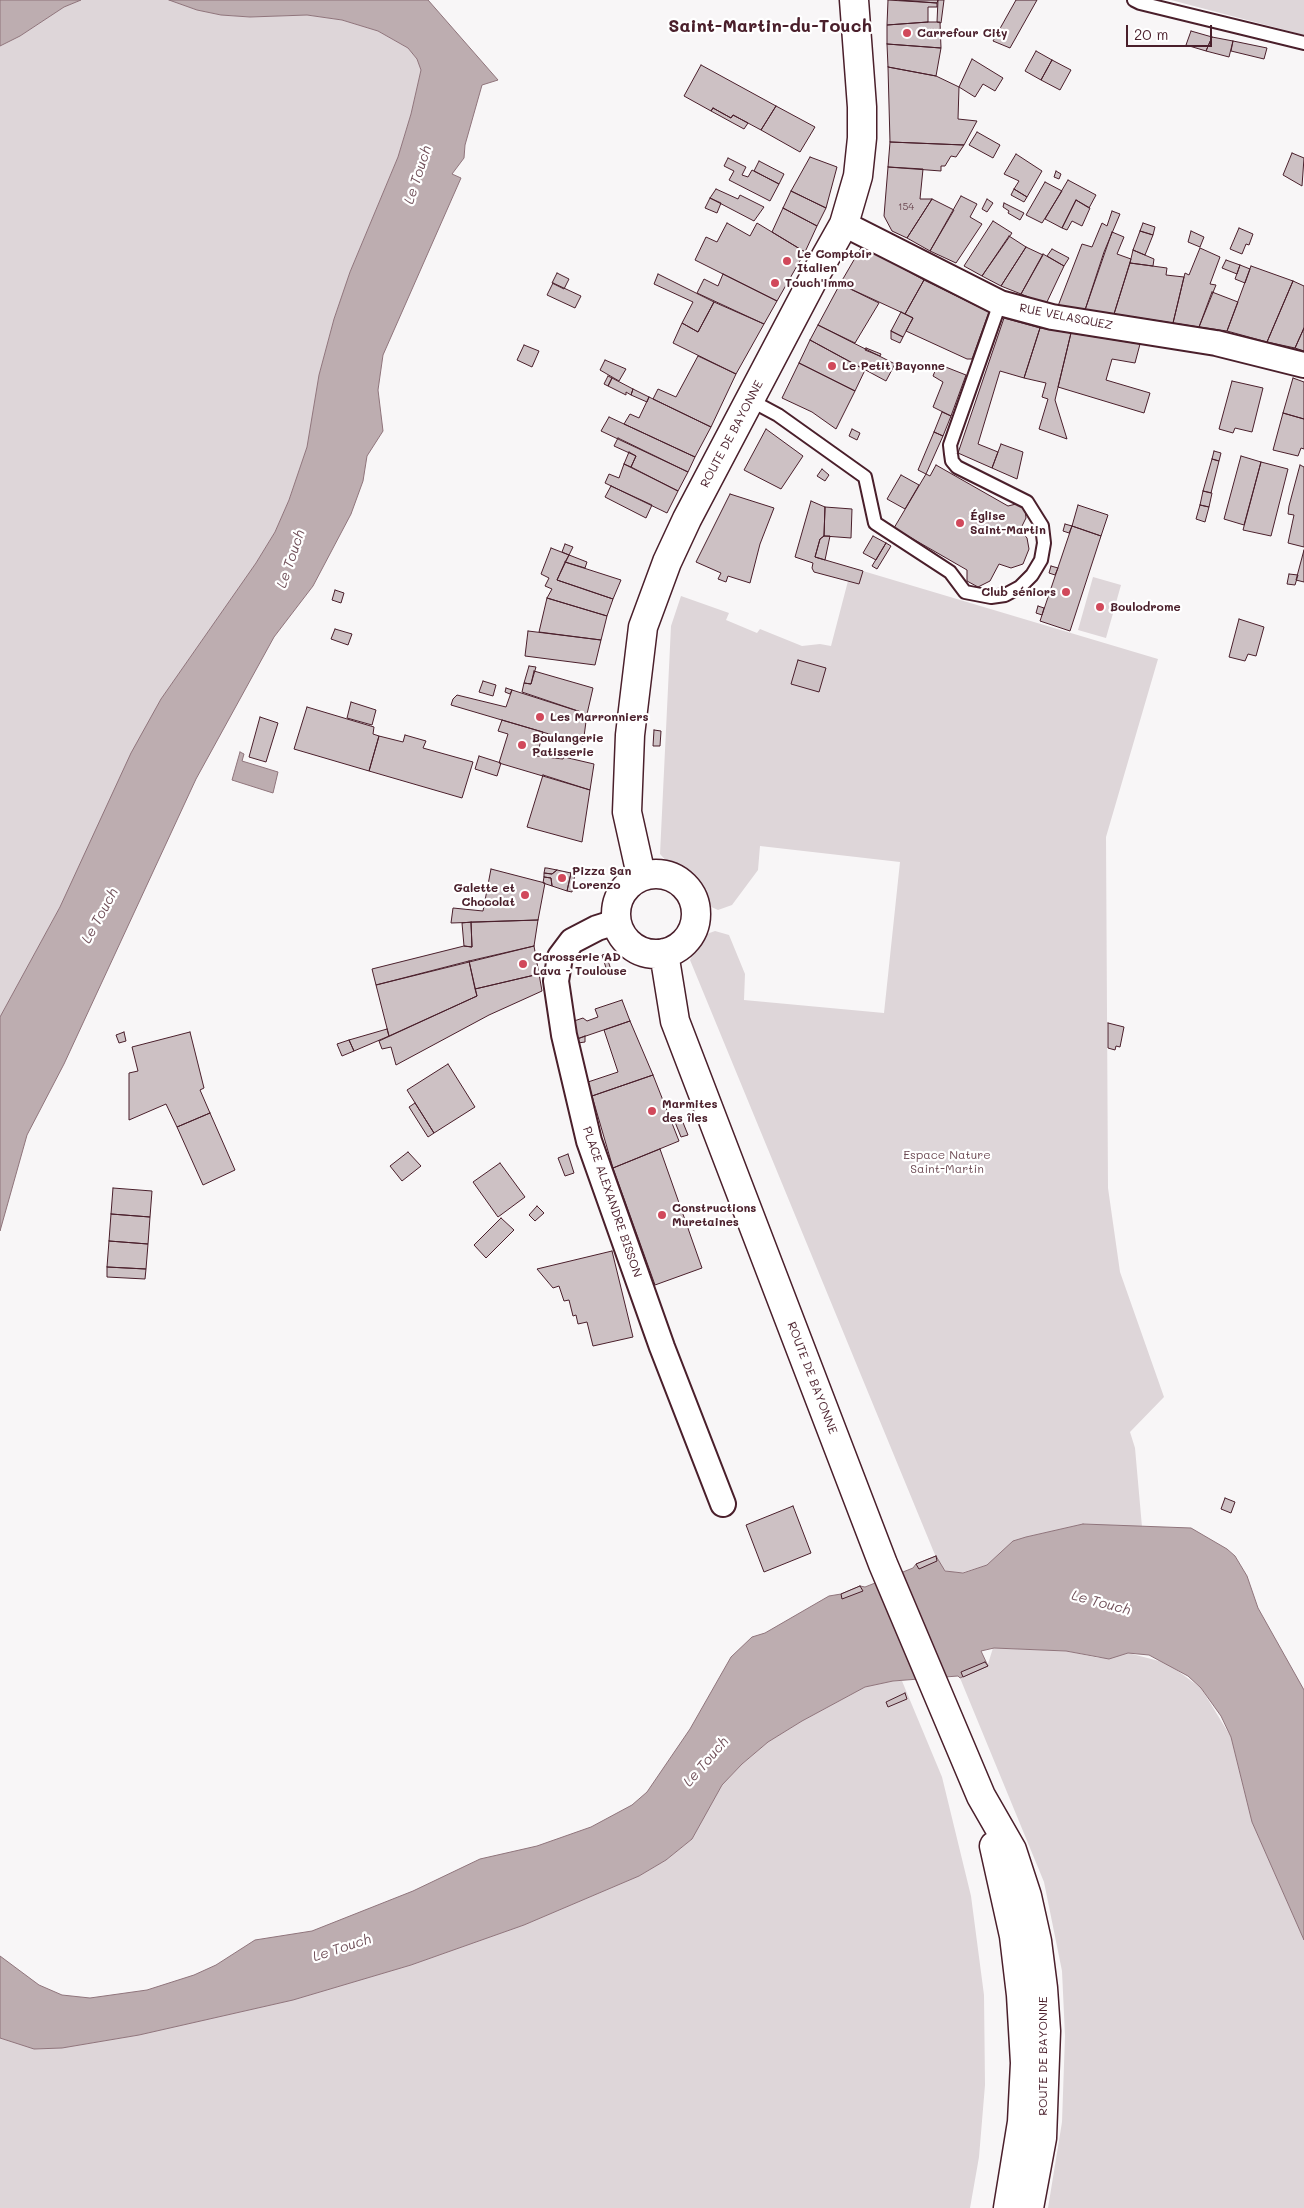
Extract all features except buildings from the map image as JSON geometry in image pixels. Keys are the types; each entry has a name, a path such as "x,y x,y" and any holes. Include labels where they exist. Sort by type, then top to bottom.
{"street":[{"name":"ROUTE DE BAYONNE","path":"641,875 627,812 630,735 643,627 667,562 750,400 844,224 858,176 862,138 862,107 854,0"},
{"name":"RUE VELASQUEZ","path":"844,224 1000,303 1052,317 1216,343 1304,365"},
{"path":"664,874 675,878 684,885 695,906 696,917 691,934 679,947 664,953 642,952 633,948 619,932 615,908 620,894 628,883 641,875 664,874"},
{"name":"PLACE ALEXANDRE BISSON","path":"616,922 597,928 572,941 560,957 556,981 564,1035 588,1141 662,1347 723,1504"},
{"name":"ROUTE DE BAYONNE","path":"664,953 666,977 675,1021 883,1564 981,1796 1012,1850 1027,1896 1037,1941 1043,1988 1045,2086 1042,2138 1029,2208"},
{"name":"ROUTE DE BAYONNE","path":"981,1796 1014,1936 1021,1996 1025,2064 1022,2122 1008,2208"}],"lane":[{"path":"1134,0 1304,42"},
{"path":"750,400 778,414 864,477 875,523 950,572 965,592 991,597 1005,595 1026,581 1041,560 1044,543 1042,526 1028,502 957,467 952,461 950,445 1000,303"}],"green space":[{"path":"81,0 169,0 197,10 221,15 250,17 307,15 342,20 378,31 408,48 417,59 421,70 411,114 398,157 350,272 334,319 319,375 307,447 289,500 275,532 256,563 161,699 60,907 0,1017 0,46 20,36 64,7"},
{"path":"1171,0 1304,0 1304,35"},
{"name":"Espace Nature Saint-Martin","path":"863,571 1158,659 1106,837 1108,1188 1120,1272 1164,1397 1130,1432 1135,1448 1142,1527 1083,1524 1026,1537 1014,1541 987,1565 964,1572 950,1573 940,1567 690,960 704,935 715,931 729,935 745,974 744,1000 884,1013 900,862 760,846 758,870 732,905 718,910 707,905 692,878 671,866 660,854 671,626 681,596 729,613 726,620 757,633 760,629 802,646 820,644 831,646 848,581 859,584"},
{"name":"Boulodrome","path":"1093,577 1121,585 1106,638 1078,630"},
{"path":"993,1648 1066,1651 1099,1658 1128,1653 1167,1663 1201,1688 1231,1737 1252,1822 1304,1940 1304,2208 1048,2208 1062,2122 1065,2036 1062,1971 1044,1882 960,1678 987,1667"},
{"path":"902,1681 942,1777 971,1896 984,1995 985,2085 979,2157 970,2208 0,2208 0,2038 34,2049 62,2048 139,2035 293,2000 411,1965 524,1925 639,1876 666,1860 692,1839 722,1785 742,1764 768,1742 865,1687"}],"water":[{"path":"0,0 81,0 64,7 20,36 0,46"},
{"name":"Le Touch","path":"169,0 428,0 498,80 482,85 465,145 464,158 452,174 461,178 383,355 378,390 383,431 367,456 363,481 351,514 313,586 274,637 196,779 64,1064 27,1135 0,1231 0,1017 60,907 131,753 161,699 256,563 275,532 289,500 307,447 319,375 334,319 350,272 398,157 411,114 421,70 417,59 408,48 378,31 342,20 307,15 250,17 221,15 197,10"},
{"path":"240,752 244,754 242,761 278,772 273,793 232,780"},
{"name":"Le Touch","path":"1083,1524 1191,1528 1227,1549 1235,1556 1247,1576 1258,1608 1304,1690 1304,1940 1252,1822 1231,1737 1221,1716 1201,1688 1188,1676 1149,1655 1128,1653 1109,1659 1066,1651 994,1648 981,1651 988,1666 960,1678 958,1676 893,1681 865,1687 802,1721 768,1742 742,1764 722,1785 692,1839 666,1860 639,1876 524,1925 411,1965 293,2000 139,2035 62,2048 34,2049 0,2038 0,1956 39,1985 62,1995 90,1998 147,1990 194,1975 216,1965 255,1940 312,1931 413,1891 480,1859 537,1846 591,1827 632,1805 647,1792 690,1729 731,1657 752,1637 765,1633 829,1596 841,1594 860,1586 865,1587 913,1568 916,1564 936,1556 945,1571 963,1573 987,1565 1013,1541"}],"place":[{"name":"Carrefour City","path":"907,33"},
{"name":"Le Comptoir Italien","path":"787,261"},
{"name":"Touch'immo","path":"775,283"},
{"name":"Le Petit Bayonne","path":"832,366"},
{"name":"Église Saint-Martin","path":"960,523"},
{"name":"Club séniors","path":"1066,592"},
{"name":"Boulodrome","path":"1100,607"},
{"name":"Les Marronniers","path":"540,717"},
{"name":"Boulangerie Patisserie","path":"522,745"},
{"name":"Pizza San Lorenzo","path":"562,878"},
{"name":"Galette et Chocolat","path":"525,895"},
{"name":"Carosserie AD Lava - Toulouse","path":"523,964"},
{"name":"Marmites des îles","path":"652,1111"},
{"name":"Constructions Muretaines","path":"662,1215"}],"district":[{"name":"Saint-Martin-du-Touch","path":"770,26"}]}
